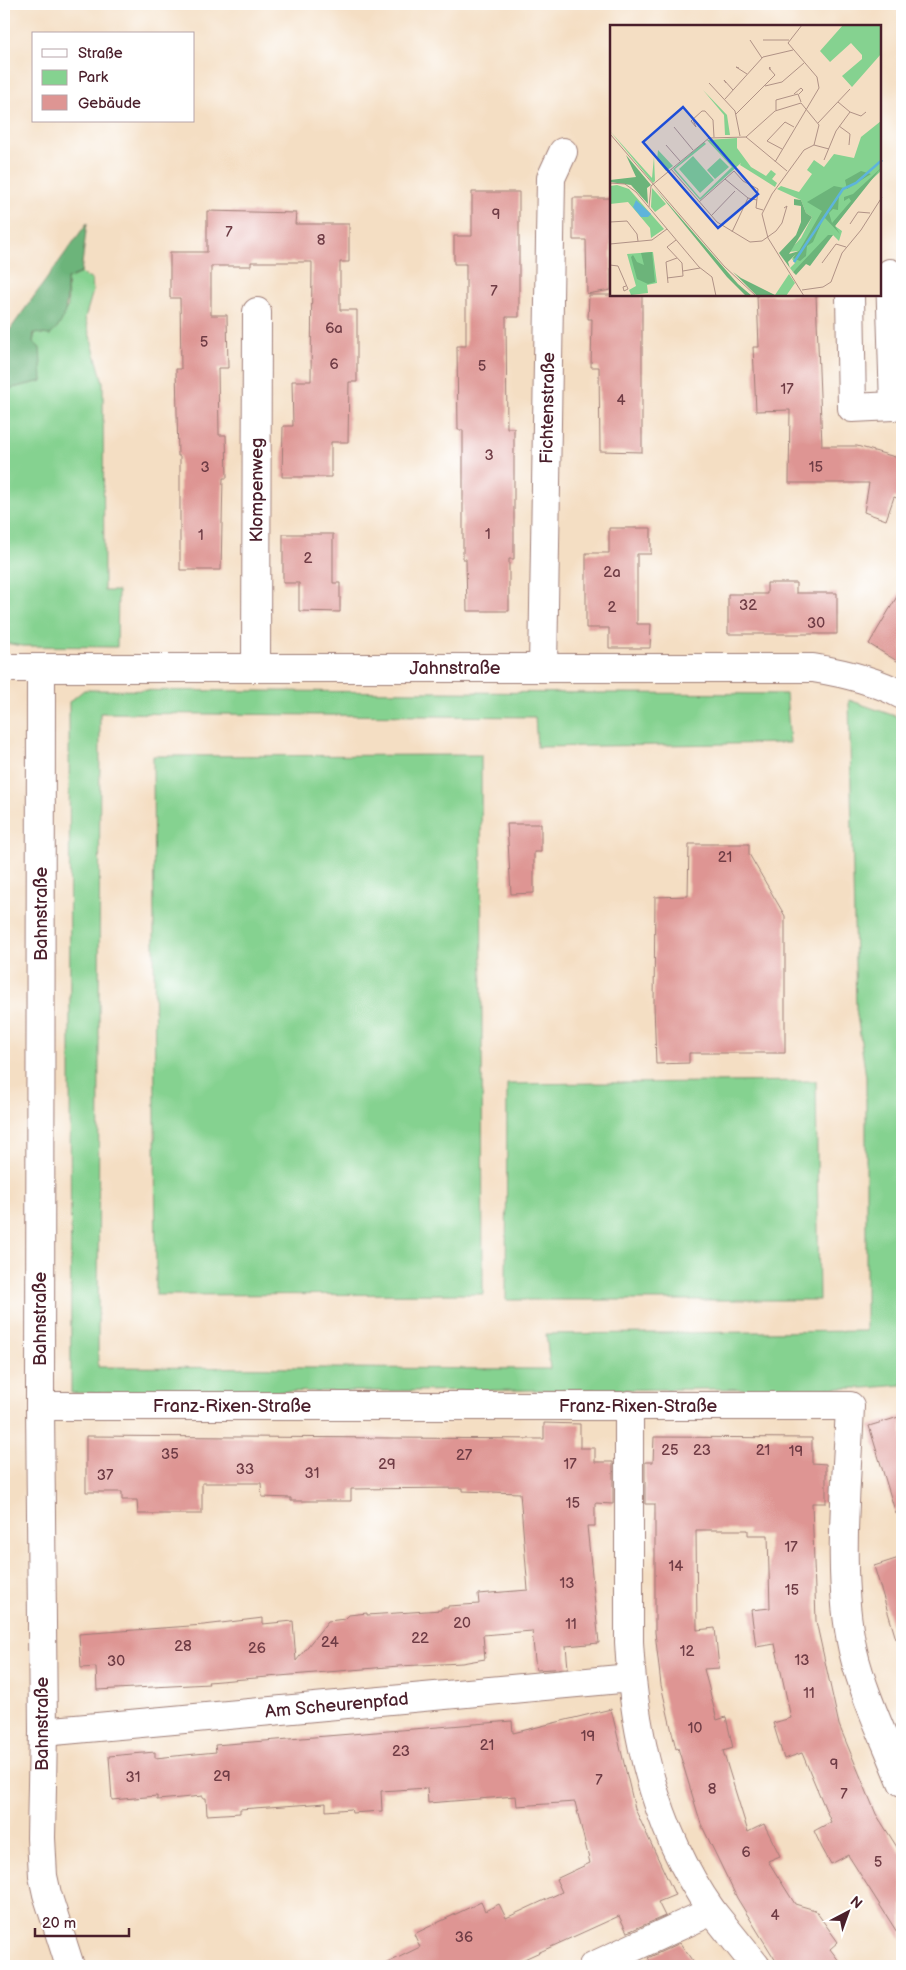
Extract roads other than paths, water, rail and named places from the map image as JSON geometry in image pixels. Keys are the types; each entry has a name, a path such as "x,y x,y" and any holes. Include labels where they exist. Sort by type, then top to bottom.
{"street":[{"name":"Fichtenstraße","path":"543,668 551,178 563,152"},
{"path":"850,296 852,408 894,406 891,273"},
{"name":"Klompenweg","path":"256,312 256,668"},
{"name":"Jahnstraße","path":"4,668 813,668 878,684 902,695"},
{"name":"Bahnstraße","path":"41,669 40,1406 43,1732 41,1838 44,1876 49,1901 70,1966"},
{"path":"629,1405 631,1678 641,1737 657,1802 684,1867 712,1911 756,1966"},
{"name":"Franz-Rixen-Straße","path":"40,1406 850,1406 844,1573 847,1618 858,1670 902,1782"},
{"name":"Am Scheurenpfad","path":"43,1732 631,1678"},
{"path":"593,1966 712,1911"}]}
